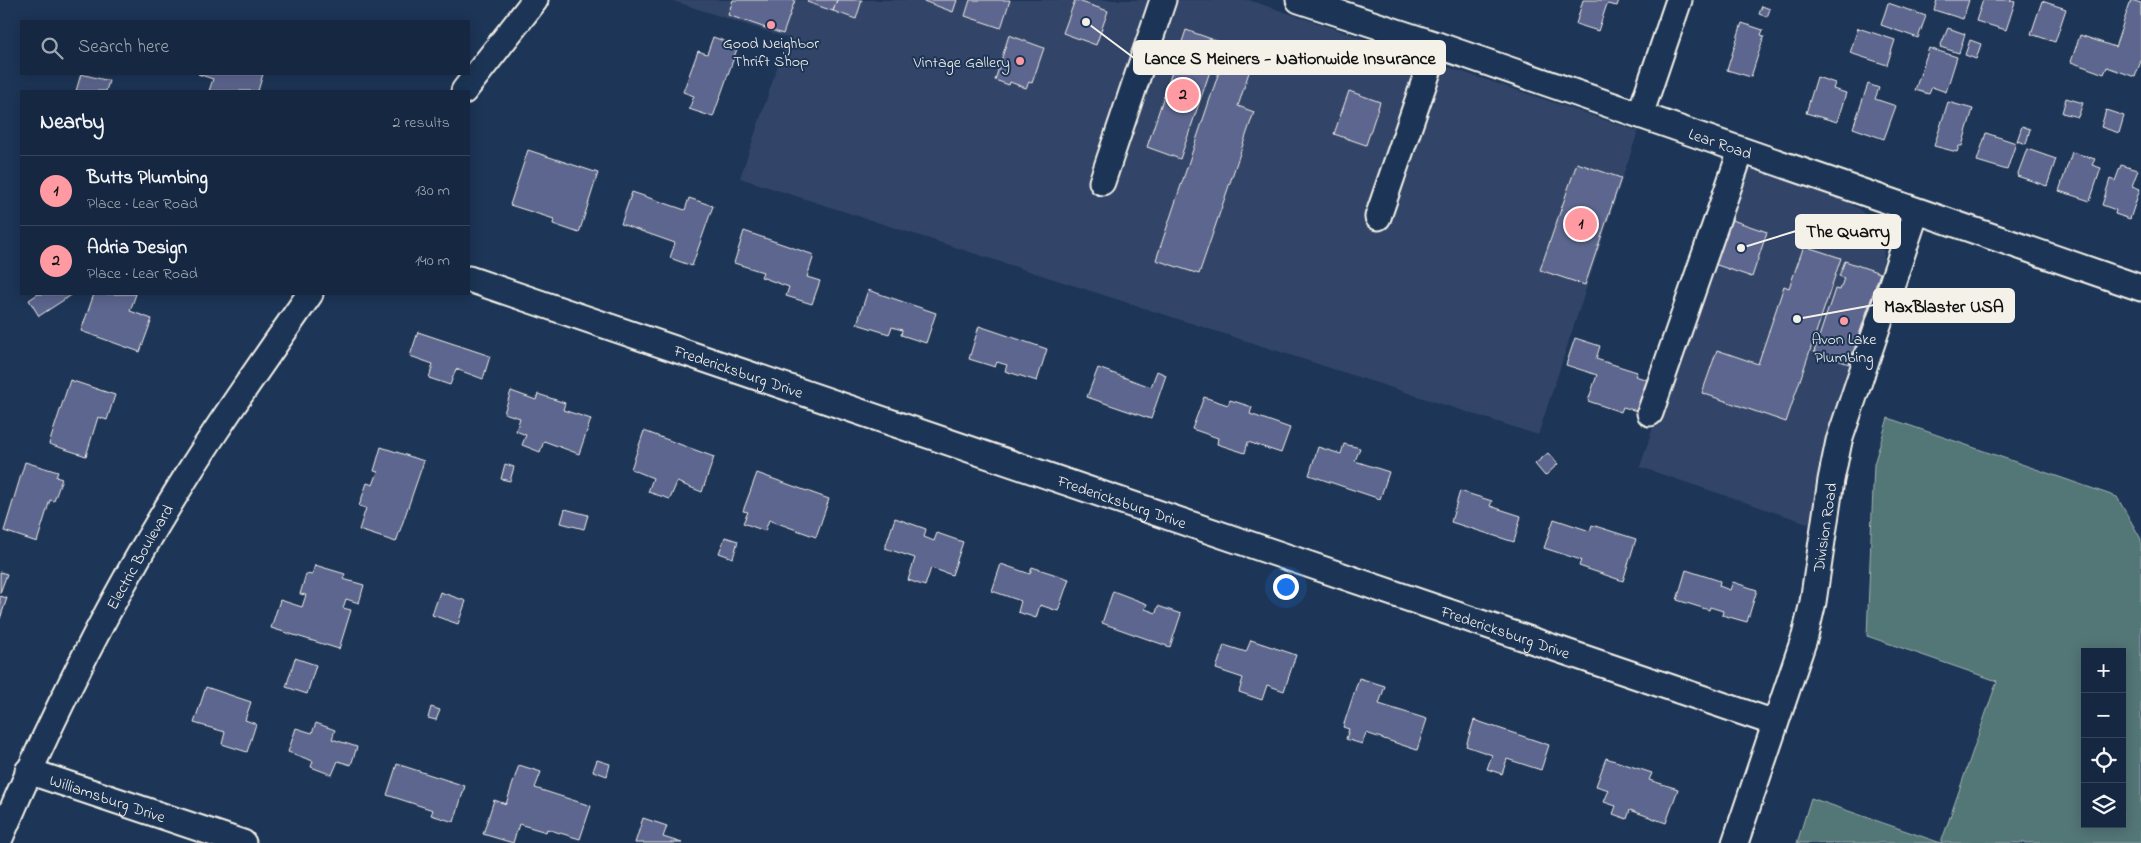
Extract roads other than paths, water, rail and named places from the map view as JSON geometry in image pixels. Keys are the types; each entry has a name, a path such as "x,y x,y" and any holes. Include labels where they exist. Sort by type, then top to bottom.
{"street":[{"path":"465,90 535,0"},
{"path":"1102,182 1163,0"},
{"name":"Lear Road","path":"1299,0 1437,45 1916,212 2141,288"},
{"path":"1640,115 1679,0"},
{"path":"1378,217 1437,45"},
{"path":"1650,413 1741,151"},
{"name":"Division Road","path":"1735,843 1805,636 1813,602 1831,480 1839,441 1916,212"},
{"name":"Fredericksburg Drive","path":"470,279 1775,724"},
{"name":"Electric Boulevard","path":"0,838 28,771 143,549 216,430 309,295"},
{"name":"Williamsburg Drive","path":"28,771 243,843"}],"place":[{"name":"Lance S Meiners - Nationwide Insurance","path":"1086,22"},
{"name":"Good Neighbor Thrift Shop","path":"771,25"},
{"name":"Vintage Gallery","path":"1020,61"},
{"name":"Adria Design","path":"1183,95"},
{"name":"Butts Plumbing","path":"1581,224"},
{"name":"The Quarry","path":"1741,248"},
{"name":"MaxBlaster USA","path":"1797,319"},
{"name":"Avon Lake Plumbing","path":"1844,321"}]}
